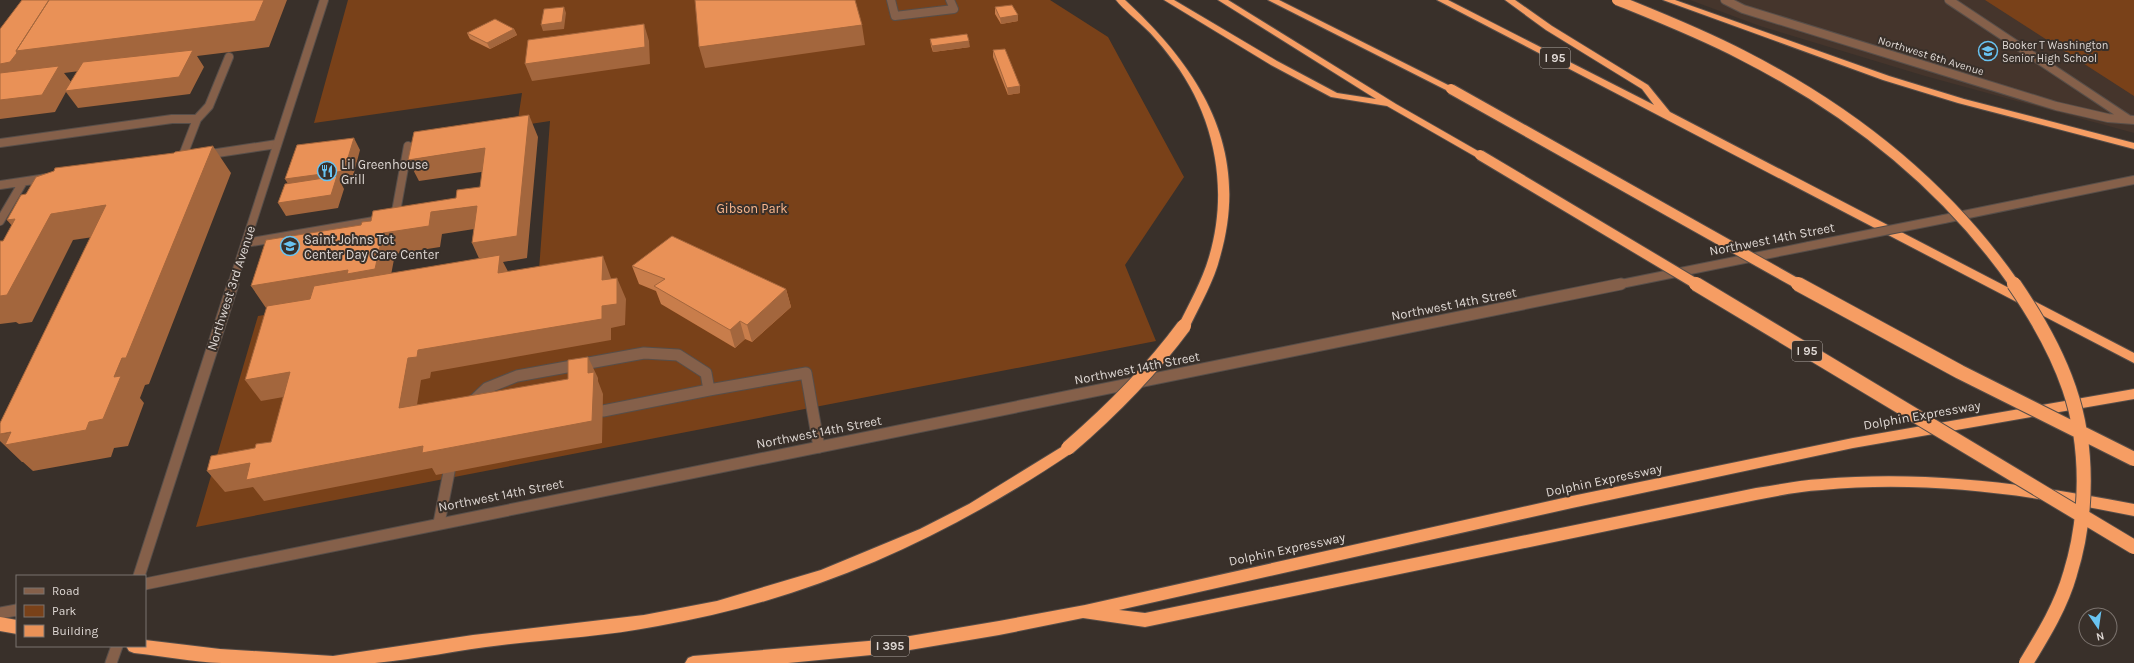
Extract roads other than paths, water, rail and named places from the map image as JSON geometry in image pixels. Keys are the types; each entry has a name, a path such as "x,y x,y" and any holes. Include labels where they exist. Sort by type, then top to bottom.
{"highway":[{"path":"143,647 220,656 340,663 520,635 592,629 663,619 734,603 823,576 900,546 964,514 1024,479 1068,448 1131,392 1167,350 1184,326 1205,282 1215,257 1222,227 1225,199 1220,147 1211,118 1190,76 1162,41 1120,0"},
{"path":"1168,0 1274,63 1334,95 1393,106"},
{"name":"I 95","path":"1222,0 1393,106 1493,163 2134,547"},
{"path":"1272,0 1451,89 1898,340 2032,410 2134,459"},
{"name":"I 95","path":"1441,0 1669,116 2134,358"},
{"path":"1509,0 1549,28 1645,87 1669,116"},
{"path":"1617,0 1696,33 1752,60 1787,80 1861,127 1928,183 1967,221 2009,275 2030,308 2054,353 2070,390 2077,419 2082,456 2082,506 2074,562 2050,624 2026,663"},
{"path":"1667,0 1886,78 1968,103 2134,146"},
{"name":"Dolphin Expressway","path":"1083,611 1602,496 1845,444 2134,394"},
{"path":"1083,611 1145,620 1756,494 1822,484 1917,482 1971,484 2031,491 2134,510"},
{"name":"I 395","path":"693,663 802,655 892,646 999,628 1083,611"},
{"path":"0,624 16,627"}],"street":[{"name":"Northwest 3rd Avenue","path":"139,575 324,0"},
{"path":"891,0 895,16 954,8 950,0"},
{"name":"Northwest 6th Avenue","path":"1725,0 1743,9 2056,106 2108,118 2132,120"},
{"path":"1949,0 2132,120"},
{"path":"229,57 209,106 197,118 186,157 277,144"},
{"path":"0,143 172,119 197,118"},
{"path":"246,243 395,217 408,146"},
{"path":"0,185 53,177"},
{"name":"Northwest 14th Street","path":"146,584 439,522 819,447 2134,180"},
{"path":"0,221 22,182"},
{"path":"464,409 487,388 517,376 644,353 678,355 706,373 709,390"},
{"path":"602,411 806,372 819,447"},
{"path":"439,522 449,472"},
{"path":"0,613 16,610"},
{"path":"111,663 117,647"}],"place":[{"name":"Booker T Washington Senior High School","path":"1988,51"},
{"name":"Lil Greenhouse Grill","path":"327,171"},
{"name":"Saint Johns Tot Center Day Care Center","path":"290,246"}],"park label":[{"name":"Gibson Park","path":"752,208"}]}
